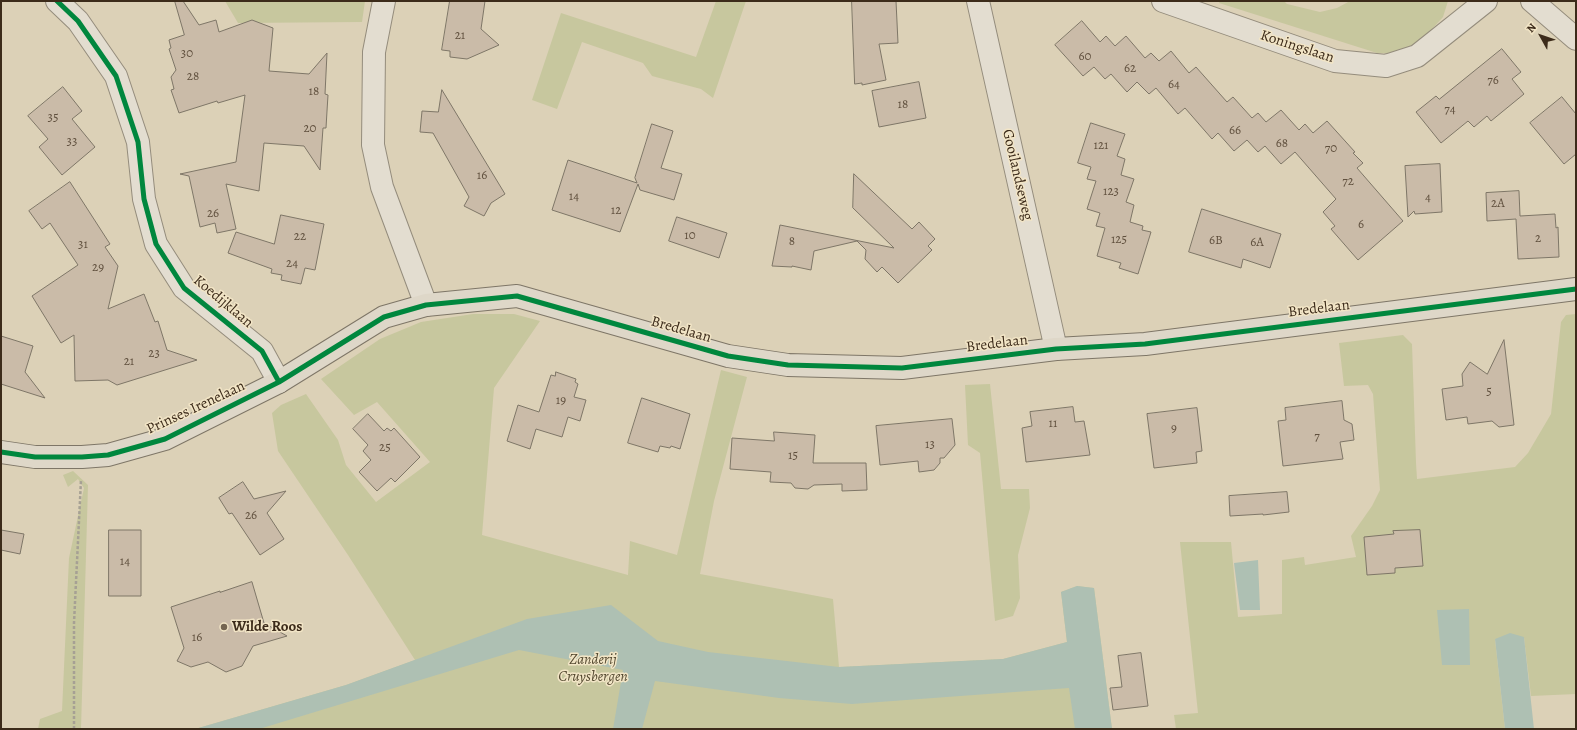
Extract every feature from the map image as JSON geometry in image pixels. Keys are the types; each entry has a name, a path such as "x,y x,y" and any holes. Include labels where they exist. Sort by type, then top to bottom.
{"main road":[{"name":"Bredelaan","path":"426,305 517,296 728,356 788,365 902,368 1056,349 1145,344 1576,289"},
{"path":"279,382 384,317 426,305"},
{"name":"Prinses Irenelaan","path":"1,452 35,457 82,457 108,455 165,439 279,382"}],"street":[{"name":"Koedijklaan","path":"57,1 78,21 116,76 138,142 144,199 156,244 184,288 262,351 279,382"},
{"path":"384,1 374,52 373,145 382,187 426,305"},
{"name":"Gooilandseweg","path":"978,1 1056,349"},
{"name":"Koningslaan","path":"1163,1 1335,61 1386,66 1417,56 1486,1"},
{"path":"1532,1 1576,39"}],"path":[{"path":"74,729 74,623 82,457"}],"green space":[{"path":"225,1 365,1 362,22 238,23"},
{"path":"716,1 746,1 713,98 701,89 652,76 643,63 582,42 557,109 532,100 561,13 696,57"},
{"path":"1220,1 1284,1 1287,4 1320,12 1337,8 1350,1 1448,1 1443,17 1422,40 1399,53 1377,53 1219,3"},
{"name":"Zanderij Cruysbergen","path":"473,314 514,314 540,321 494,388 482,535 628,575 630,541 677,555 721,370 747,377 714,501 700,574 833,599 839,667 1003,659 1067,642 1061,592 1077,586 1094,588 1112,729 195,729 346,685 415,660 348,555 278,451 272,413 281,405 306,394 338,440 346,465 376,502 430,462 377,402 354,415 321,379 380,339 421,322"},
{"path":"1576,314 1576,694 1531,696 1524,638 1495,639 1505,729 1176,729 1174,715 1198,713 1180,542 1231,542 1238,617 1282,614 1282,560 1304,557 1305,565 1356,557 1351,536 1372,506 1380,490 1373,394 1368,385 1344,386 1339,343 1403,335 1412,344 1417,479 1515,467 1528,453 1551,414 1561,322 1566,315"},
{"path":"990,384 1001,489 1029,489 1030,508 1018,555 1020,598 1013,616 995,621 980,453 968,445 965,385"},
{"path":"73,471 88,485 81,729 38,729 40,719 62,711 69,558 84,488 78,479 68,487 63,475"}],"shaded area":[{"path":"1258,560 1260,610 1240,610 1234,563"},
{"path":"1077,586 1094,588 1112,729 1075,729 1069,688 852,704 779,698 655,681 642,729 613,729 623,670 519,650 259,729 195,729 346,685 527,619 611,605 658,641 708,652 839,667 1003,659 1067,642 1061,592"},
{"path":"1469,609 1470,665 1442,665 1437,610"},
{"path":"1510,633 1524,637 1534,729 1505,729 1495,639"}],"building":[{"path":"175,1 183,1 199,25 216,20 219,32 252,20 273,28 269,71 309,74 327,53 325,94 328,95 326,128 323,128 320,170 304,146 264,143 259,191 226,184 236,229 217,233 215,223 200,227 189,176 180,174 236,162 245,95 218,103 217,101 179,113 171,90 174,89 171,77 176,70 169,49 171,48 169,40 184,35"},
{"path":"450,1 485,1 481,29 499,45 467,59 450,57 450,51 442,50"},
{"path":"852,1 896,1 898,43 879,44 886,80 862,85 862,83 855,84"},
{"path":"1082,21 1100,42 1106,36 1115,46 1126,36 1145,58 1151,53 1159,61 1171,51 1189,73 1196,67 1227,102 1233,97 1252,118 1258,113 1266,122 1281,110 1299,130 1305,124 1313,133 1327,121 1363,163 1357,168 1403,221 1358,260 1331,229 1335,226 1323,212 1336,199 1295,152 1281,164 1265,146 1258,152 1247,140 1234,151 1218,133 1212,139 1185,108 1178,114 1156,88 1149,94 1137,82 1127,92 1111,74 1105,79 1094,67 1083,76 1055,45"},
{"path":"1502,49 1521,72 1512,79 1524,94 1491,121 1487,116 1474,127 1468,121 1441,143 1416,112 1436,96 1439,99"},
{"path":"919,82 926,118 879,127 872,91"},
{"path":"63,87 82,111 72,119 95,147 62,175 39,147 48,139 28,116"},
{"path":"442,90 505,194 491,203 484,216 464,206 469,197 433,133 420,132 422,111 438,112"},
{"path":"1562,97 1576,114 1576,154 1564,164 1530,123"},
{"path":"1091,123 1125,134 1117,156 1125,159 1121,175 1134,179 1126,202 1134,205 1130,222 1143,226 1142,230 1151,232 1138,274 1119,268 1121,263 1097,256 1105,228 1096,226 1100,213 1087,209 1096,181 1087,179 1091,167 1078,163"},
{"path":"652,124 673,131 661,168 682,174 674,200 640,190 638,184 620,232 552,210 568,160 637,183 635,178"},
{"path":"1440,164 1442,212 1415,214 1414,211 1408,217 1405,166"},
{"path":"854,174 912,229 919,222 935,239 928,246 932,250 898,283 882,267 877,272 865,259 866,250 857,241 814,251 811,270 792,266 772,266 780,225 894,248 853,208"},
{"path":"70,182 110,244 105,247 118,266 108,309 144,294 155,322 158,321 167,350 197,360 117,385 108,380 75,381 74,335 61,343 32,296 78,265 50,223 42,229 29,211"},
{"path":"1519,191 1520,216 1555,214 1556,228 1558,227 1559,257 1518,259 1516,219 1487,221 1486,193"},
{"path":"1202,209 1281,234 1270,268 1243,259 1241,268 1189,252"},
{"path":"281,215 324,224 315,270 305,268 301,284 281,280 282,275 271,273 272,269 228,253 236,232 274,244"},
{"path":"677,217 727,233 719,258 669,241"},
{"path":"1,336 33,346 25,372 45,398 1,384"},
{"path":"1504,340 1514,425 1499,427 1492,421 1468,424 1467,417 1446,420 1442,389 1463,386 1462,374 1470,362 1487,374"},
{"path":"556,372 576,379 575,382 578,384 574,397 586,400 580,421 568,417 562,437 536,429 530,449 507,441 518,405 539,412 551,375 555,376"},
{"path":"642,398 690,414 680,449 671,446 670,448 660,446 658,452 628,443"},
{"path":"1342,401 1344,420 1352,424 1354,440 1340,442 1343,459 1283,466 1278,421 1286,420 1285,408"},
{"path":"1073,407 1075,422 1084,421 1090,455 1026,462 1022,428 1032,426 1030,412"},
{"path":"1197,408 1202,451 1196,452 1197,463 1154,468 1147,414"},
{"path":"368,414 384,431 387,428 391,431 394,428 420,457 395,482 391,478 377,491 359,472 371,460 363,451 368,445 353,429"},
{"path":"952,419 955,445 944,458 940,458 940,463 934,470 919,472 918,461 880,465 876,426"},
{"path":"774,432 815,435 813,463 866,463 867,490 842,491 842,484 814,485 808,489 795,488 791,483 770,482 771,472 730,469 732,438 774,441"},
{"path":"243,482 254,499 286,491 267,513 284,539 260,555 232,513 229,514 219,498"},
{"path":"1287,492 1289,512 1263,515 1230,516 1229,496"},
{"path":"1,530 24,534 20,554 1,550"},
{"path":"109,530 141,530 141,596 109,596"},
{"path":"1420,530 1423,566 1395,568 1395,573 1367,575 1364,537 1394,534 1393,531"},
{"name":"Wilde Roos","path":"252,582 264,623 287,636 253,646 242,666 226,672 208,662 191,667 177,661 184,648 171,607"},
{"path":"1141,653 1148,706 1113,710 1110,688 1122,687 1118,656"}],"cycle path":[{"path":"57,1 78,21 116,76 138,142 144,199 156,244 184,288 262,351 279,382"},
{"path":"1,452 35,457 82,457 108,455 165,439 279,382 384,317 426,305 517,296 728,356 788,365 902,368 1056,349 1145,344 1576,289"}],"place":[{"name":"Wilde Roos","path":"224,627"}]}
